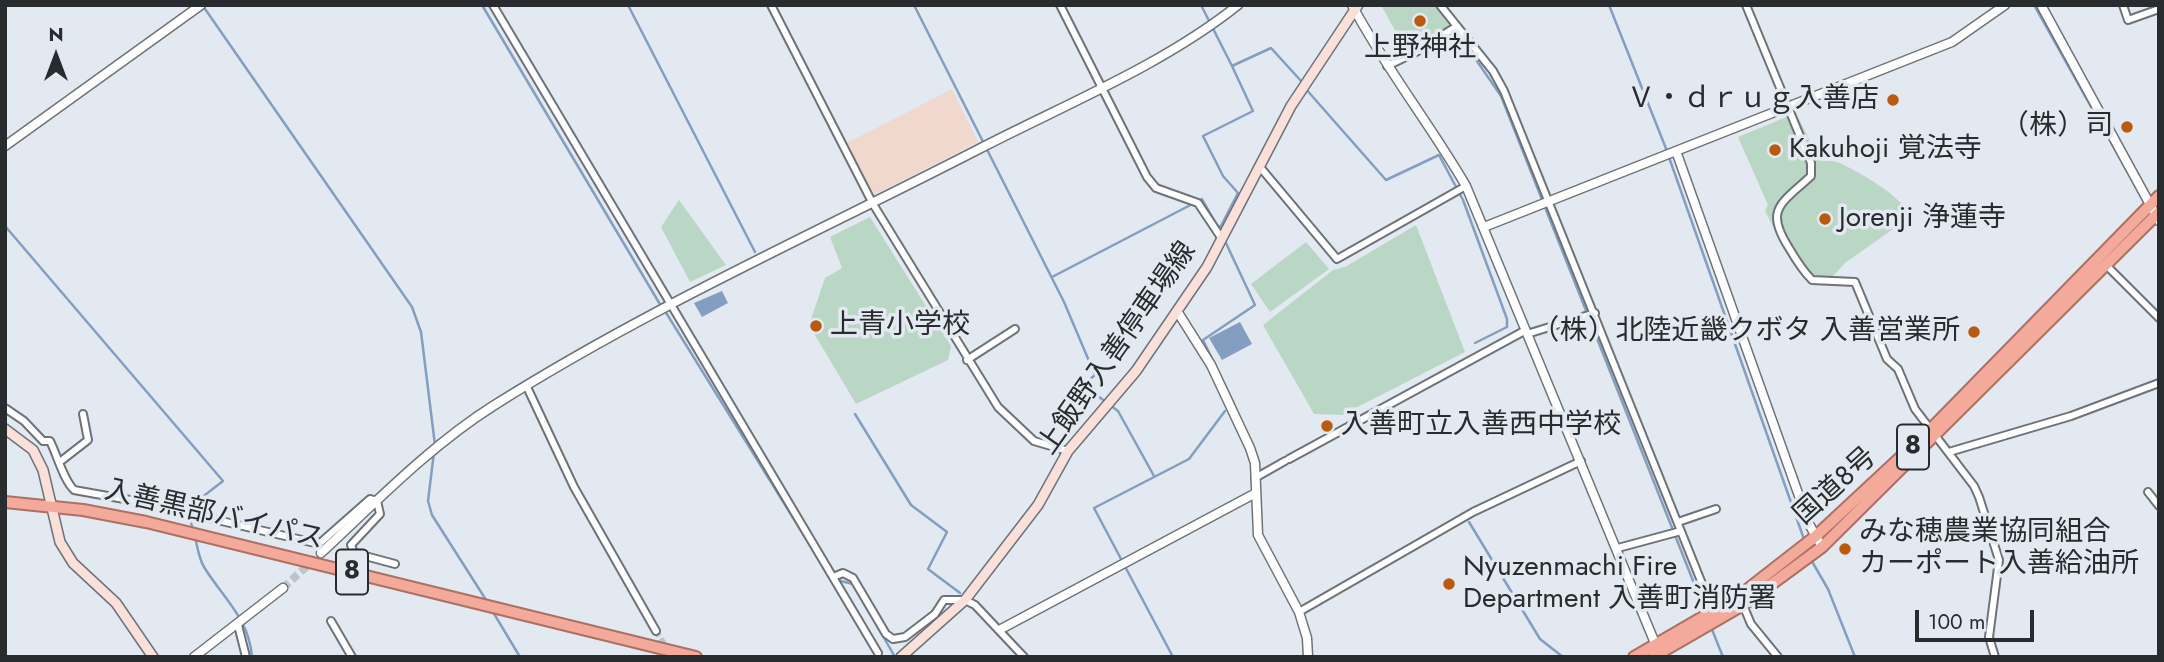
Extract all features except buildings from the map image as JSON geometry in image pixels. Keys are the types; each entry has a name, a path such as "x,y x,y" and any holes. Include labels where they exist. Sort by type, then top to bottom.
{"highway":[{"name":"国道8号","path":"1634,657 1657,653 1718,614 1816,536 1933,434 2156,213 2159,196"},
{"name":"国道8号","path":"1718,614 1742,605 1822,547 2156,213"},
{"name":"入善黒部バイパス","path":"5,502 53,507 159,525 696,657"}],"main road":[{"name":"上飯野入善停車場線","path":"901,657 965,600 1038,505 1068,451 1136,371 1207,267 1291,106 1355,7"},
{"path":"5,429 33,450 43,470 60,542 73,563 132,621 153,657"}],"street":[{"path":"5,146 201,5"},
{"path":"493,5 878,653"},
{"path":"771,5 873,204 998,407 1023,434 1034,441 1068,451"},
{"path":"1060,5 1147,177 1156,188 1198,202 1222,239"},
{"path":"321,553 458,432 527,387 671,303 873,204 1187,42 1238,5"},
{"path":"1440,5 1504,91 1551,201 1681,531 1718,614"},
{"path":"1746,5 1789,106 1812,170 1811,176 1783,202 1775,216 1777,229 1812,280 1854,282 1887,359 1898,369 1915,409 1974,486 1999,560 1989,637 1994,657"},
{"path":"1484,227 1952,42 2005,5"},
{"path":"2041,5 2156,213"},
{"path":"2123,5 2128,20 2159,9"},
{"path":"1355,7 1387,66 1434,131 1466,186 1618,548 1657,653"},
{"path":"1387,66 1416,52 1457,26"},
{"path":"1676,151 1822,547"},
{"path":"1260,167 1337,260 1466,186"},
{"path":"2106,264 2159,318"},
{"path":"1177,311 1211,365 1250,448 1255,463 1254,494 1258,535 1299,612 1307,638 1308,657"},
{"path":"1255,478 1527,332 1595,313"},
{"path":"967,360 1015,329"},
{"path":"1950,452 2071,416 2159,383"},
{"path":"527,387 574,487 656,631"},
{"path":"5,408 24,421 43,441 50,442 61,461 67,483 74,490 141,502 319,544 370,499 377,501"},
{"path":"61,461 88,440 83,414"},
{"path":"1299,612 1473,512 1581,461"},
{"path":"2148,492 2159,506"},
{"path":"1001,629 1254,494"},
{"path":"377,501 380,514 351,545 354,554 395,564"},
{"path":"1678,523 1716,509"},
{"path":"1618,548 1681,531"},
{"path":"833,577 842,573 853,578 886,634 893,639 905,637 935,614 944,600 965,600 1001,629 1024,657"},
{"path":"194,657 283,588"},
{"path":"1742,605 1751,624 1778,657"},
{"path":"331,621 352,657"},
{"path":"238,625 246,657"}],"shaded area":[{"path":"952,89 978,142 874,195 847,143"}],"green space":[{"path":"1381,5 1435,5 1450,26 1407,52"},
{"path":"1796,113 1820,161 1837,162 1855,170 1889,192 1905,208 1908,215 1903,222 1845,263 1825,285 1805,274 1782,244 1765,211 1768,205 1738,137"},
{"path":"679,200 726,265 690,282 661,227"},
{"path":"870,217 951,346 948,360 856,404 809,325 825,278 842,268 830,237"},
{"path":"1416,225 1465,352 1342,415 1314,414 1263,325 1333,270 1345,267"},
{"path":"1306,242 1329,269 1270,312 1251,284"}],"water":[{"path":"722,291 728,303 702,317 694,303"},
{"path":"1240,322 1252,344 1222,360 1209,338"}],"waterway":[{"path":"482,5 661,306"},
{"path":"628,5 755,252"},
{"path":"914,5 1064,302 1095,375 1083,385 1118,411 1154,476"},
{"path":"1201,5 1232,66 1271,48 1302,82"},
{"path":"1609,5 1665,146 1805,542"},
{"path":"2034,5 2146,205"},
{"path":"203,6 412,307 421,332 435,445"},
{"path":"1450,22 1501,96 1705,611"},
{"path":"1052,277 1202,199 1218,227 1221,226 1238,193 1223,176 1203,136 1253,111 1232,66"},
{"path":"1305,88 1386,180 1439,155 1463,200 1507,319 1507,327 1475,343"},
{"path":"5,226 223,481 187,509 193,530"},
{"path":"1225,241 1255,305 1203,340 1234,404"},
{"path":"665,311 831,579"},
{"path":"1173,657 1094,508 1189,459 1225,411"},
{"path":"855,414 911,505 947,532 928,569 960,593"},
{"path":"434,452 428,501 432,515 488,603"},
{"path":"1469,522 1540,639 1563,657"},
{"path":"195,536 202,564 241,620 252,657"},
{"path":"1810,558 1828,589 1855,657"},
{"path":"837,580 853,584 895,657"},
{"path":"493,612 520,657"},
{"path":"1711,627 1723,657"}],"tunnel":[{"path":"283,588 321,553"},
{"path":"656,631 672,657"}],"place":[{"name":"上野神社","path":"1420,21"},
{"name":"Ｖ・ｄｒｕｇ入善店","path":"1893,100"},
{"name":"（株）司","path":"2127,127"},
{"name":"Kakuhoji 覚法寺","path":"1775,150"},
{"name":"Jorenji 浄蓮寺","path":"1825,219"},
{"name":"上青小学校","path":"816,326"},
{"name":"（株）北陸近畿クボタ 入善営業所","path":"1974,332"},
{"name":"入善町立入善西中学校","path":"1327,426"},
{"name":"みな穂農業協同組合 カーポート入善給油所","path":"1845,549"},
{"name":"Nyuzenmachi Fire Department 入善町消防署","path":"1449,584"}]}
